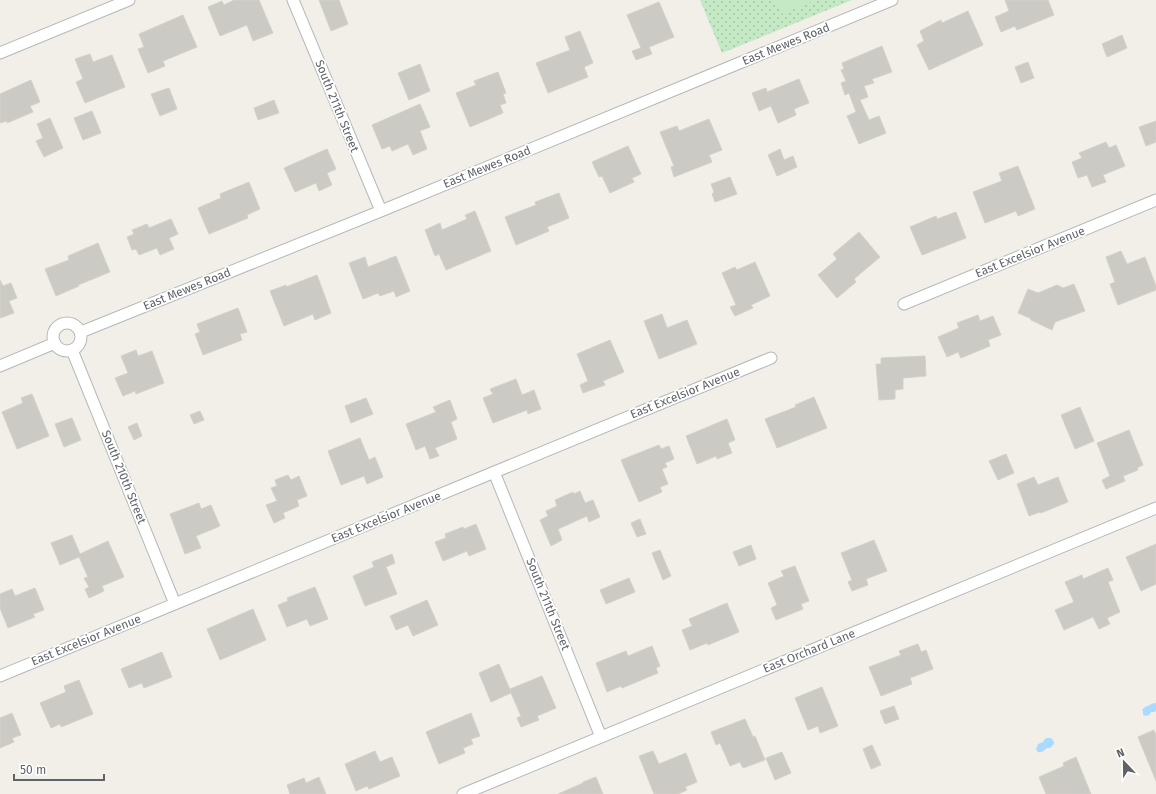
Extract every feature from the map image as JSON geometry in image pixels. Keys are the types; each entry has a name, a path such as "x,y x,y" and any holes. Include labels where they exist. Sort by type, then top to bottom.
{"street":[{"path":"0,53 130,0"},
{"name":"South 211th Street","path":"293,0 381,211"},
{"name":"East Mewes Road","path":"81,332 381,211 892,0"},
{"name":"East Excelsior Avenue","path":"904,304 1156,200"},
{"path":"66,323 75,325 81,332 80,343 72,350 64,351 57,346 53,339 58,326 66,323"},
{"path":"0,366 55,343"},
{"name":"South 210th Street","path":"72,350 175,604"},
{"name":"East Excelsior Avenue","path":"0,676 771,358"},
{"name":"South 211th Street","path":"494,472 602,737"},
{"name":"East Orchard Lane","path":"463,794 1156,508"}],"green space":[{"path":"700,0 852,0 722,53"},
{"path":"775,0 816,0 781,14"}],"water":[{"path":"1156,703 1155,712 1151,712 1146,716 1143,715 1142,710 1145,707"},
{"path":"1046,738 1051,738 1054,744 1044,751 1038,752 1036,749 1038,744 1043,742"}],"building":[{"path":"234,0 259,0 273,33 253,41 247,25 220,36 208,7 222,1 224,5"},
{"path":"319,0 339,0 348,24 331,31"},
{"path":"1005,0 1048,0 1054,15 1017,30 1015,26 1001,32 995,17 1009,11"},
{"path":"659,2 674,37 649,47 652,54 636,60 632,51 641,48 627,15"},
{"path":"968,11 983,45 929,70 917,45 924,41 920,31 941,20 942,23"},
{"path":"183,15 197,47 163,61 165,66 148,73 138,49 144,47 139,34"},
{"path":"580,31 593,63 584,67 588,77 548,93 536,63 570,50 565,37"},
{"path":"1122,35 1127,48 1107,57 1102,44"},
{"path":"882,46 892,72 872,79 874,83 864,86 868,97 860,100 869,120 879,116 886,133 859,144 847,116 856,112 849,93 845,95 841,83 846,81 841,70 844,69 842,63"},
{"path":"90,54 93,62 112,55 125,87 85,103 76,82 83,79 75,59"},
{"path":"1028,62 1034,78 1021,83 1015,67"},
{"path":"420,64 430,91 409,100 398,73"},
{"path":"498,72 506,93 503,94 506,103 500,105 503,113 470,127 456,93 476,85 474,81"},
{"path":"799,79 809,103 794,109 796,115 778,123 771,106 759,111 752,93 766,88 767,92"},
{"path":"31,80 40,102 30,106 33,112 7,123 7,121 0,123 0,94"},
{"path":"169,88 177,109 160,116 151,94"},
{"path":"274,100 279,113 258,120 254,108"},
{"path":"420,104 430,127 420,131 427,149 413,155 408,144 392,151 390,146 382,149 372,125"},
{"path":"92,111 101,133 83,140 74,118"},
{"path":"50,118 63,148 44,157 36,141 43,138 37,124"},
{"path":"709,119 722,150 709,155 712,162 674,177 671,167 674,166 660,132 677,126 679,131"},
{"path":"1156,121 1156,142 1146,146 1139,127"},
{"path":"1106,142 1109,148 1116,145 1125,166 1103,175 1106,182 1092,187 1087,175 1078,178 1072,162 1082,158 1079,153"},
{"path":"628,146 641,174 632,178 634,182 610,193 602,176 599,177 592,162"},
{"path":"327,149 336,169 327,173 332,185 319,191 316,183 295,192 284,168"},
{"path":"780,149 784,160 793,156 797,167 777,176 768,155"},
{"path":"1018,166 1035,209 1018,216 1016,211 985,223 973,192 1002,181 999,173"},
{"path":"730,177 737,194 715,202 711,184"},
{"path":"249,182 260,209 247,215 248,218 209,234 198,208 221,198 220,194"},
{"path":"559,193 569,218 547,227 549,231 516,245 505,217 536,205 535,202"},
{"path":"475,211 491,251 446,270 439,254 435,256 425,230 440,223 442,230 467,219 465,215"},
{"path":"956,212 966,238 922,255 910,227 936,216 937,219"},
{"path":"171,219 178,234 169,238 174,249 160,255 157,248 139,255 136,249 132,250 127,237 134,234 132,230 147,224 149,228"},
{"path":"859,232 880,257 854,279 856,282 837,298 818,275 837,259 833,254"},
{"path":"98,243 110,272 56,296 45,269 69,260 68,256"},
{"path":"1121,251 1127,264 1145,257 1156,286 1156,290 1118,305 1110,284 1115,282 1106,257"},
{"path":"396,256 410,291 396,297 394,291 380,296 378,293 363,299 349,263 365,257 368,267"},
{"path":"755,262 770,296 751,305 753,308 735,316 730,307 736,305 722,273 735,267 737,270"},
{"path":"317,275 331,313 315,320 313,314 284,326 270,291 286,285 286,287"},
{"path":"0,280 3,286 11,283 17,298 9,301 14,313 0,318"},
{"path":"1074,284 1085,311 1055,322 1052,330 1018,313 1028,289 1038,293 1057,285 1063,288"},
{"path":"238,308 247,332 240,334 242,340 203,355 195,334 200,332 197,324"},
{"path":"662,314 667,328 687,320 697,344 659,359 644,321"},
{"path":"978,315 980,321 993,316 1001,335 988,340 990,346 961,358 958,352 947,357 938,337 959,328 957,323"},
{"path":"610,340 624,372 603,381 605,385 583,393 580,385 588,381 577,354"},
{"path":"136,350 138,356 152,351 164,383 136,394 135,391 123,396 115,378 128,373 121,356"},
{"path":"925,356 926,376 903,378 903,389 895,390 895,399 879,400 876,364 881,364 881,358"},
{"path":"516,379 522,395 534,390 541,409 528,414 527,410 493,423 483,398 493,394 490,389"},
{"path":"32,394 49,436 17,449 2,412 23,403 21,398"},
{"path":"814,397 827,428 777,448 765,419 796,407 795,405"},
{"path":"366,398 373,414 351,423 345,406"},
{"path":"450,400 457,419 451,422 457,439 435,448 439,456 430,459 425,446 416,450 406,424 436,412 433,407"},
{"path":"1080,407 1094,441 1075,449 1061,415"},
{"path":"200,411 204,420 194,424 190,415"},
{"path":"72,418 81,440 64,447 55,424"},
{"path":"727,419 735,440 728,443 732,453 717,459 716,456 697,464 686,436"},
{"path":"137,423 142,436 134,440 128,427"},
{"path":"1129,430 1143,465 1137,468 1138,470 1123,476 1125,481 1106,489 1102,480 1110,476 1097,443"},
{"path":"360,438 369,460 375,457 383,477 367,484 364,476 341,485 328,451"},
{"path":"659,445 661,449 669,446 674,459 665,463 667,467 662,469 668,484 660,487 662,492 639,502 621,460"},
{"path":"1006,454 1014,473 998,480 989,461"},
{"path":"288,475 291,480 299,476 307,496 297,500 299,506 283,513 285,518 274,523 266,505 277,501 271,488 277,486 275,480"},
{"path":"1034,477 1038,485 1058,477 1068,502 1041,513 1040,512 1029,516 1017,484"},
{"path":"580,491 585,503 593,500 600,517 589,522 587,516 558,529 562,540 551,546 540,520 548,516 546,511 557,506 555,500 573,492 574,494"},
{"path":"199,503 201,509 211,505 220,526 196,536 201,548 185,554 170,514"},
{"path":"640,519 646,534 637,537 631,523"},
{"path":"476,524 486,549 469,556 467,551 443,561 435,542 446,538 445,534"},
{"path":"72,535 80,554 108,541 124,577 102,586 104,591 89,598 85,589 89,587 84,578 88,577 79,557 60,565 51,543"},
{"path":"874,540 887,571 866,579 868,585 852,591 848,582 852,580 841,553"},
{"path":"1156,544 1156,584 1141,591 1126,557"},
{"path":"751,545 756,559 739,566 733,552"},
{"path":"660,550 671,576 663,580 652,553"},
{"path":"392,554 395,563 386,567 397,594 365,606 353,576 374,567 372,562"},
{"path":"795,566 809,601 801,604 803,609 776,620 771,608 777,605 768,583 784,576 781,571"},
{"path":"1108,568 1113,580 1108,582 1120,612 1107,618 1110,624 1099,629 1093,617 1064,630 1055,610 1074,602 1065,582 1082,575 1083,579"},
{"path":"629,578 635,592 606,604 600,590"},
{"path":"315,587 328,619 310,626 307,619 287,627 278,605 288,601 287,598"},
{"path":"35,588 44,610 33,614 35,617 8,628 0,608 0,594 12,589 15,596"},
{"path":"427,600 438,625 413,636 408,625 396,630 390,616"},
{"path":"727,603 739,632 708,645 707,643 690,650 682,630 692,626 689,619"},
{"path":"253,609 266,640 220,660 207,629"},
{"path":"918,644 921,652 926,650 933,669 910,678 912,684 881,696 869,667 901,655 899,651"},
{"path":"652,646 660,666 656,668 658,673 622,688 621,686 607,692 596,663 626,651 628,656"},
{"path":"162,652 172,677 144,688 142,683 129,688 121,669"},
{"path":"499,664 511,692 510,689 542,676 556,708 537,716 539,720 521,727 517,718 521,716 511,693 491,702 479,673"},
{"path":"79,680 93,714 61,727 60,724 51,728 40,703 66,692 64,686"},
{"path":"822,687 838,726 820,733 818,726 808,730 795,698"},
{"path":"894,706 899,719 885,724 880,711"},
{"path":"12,713 21,735 12,738 14,742 0,748 0,718"},
{"path":"471,713 480,736 471,739 473,744 463,748 465,753 439,764 426,732"},
{"path":"745,719 753,737 755,736 765,760 743,768 740,762 730,766 720,743 716,745 711,732"},
{"path":"1154,730 1156,735 1156,781 1138,737"},
{"path":"872,745 881,765 871,769 863,749"},
{"path":"375,751 380,762 392,757 400,776 369,789 367,786 356,791 345,764"},
{"path":"653,751 659,764 686,753 697,782 685,787 687,790 678,794 654,794 639,756"},
{"path":"782,752 791,773 775,780 766,758"},
{"path":"1076,757 1091,794 1046,794 1039,777 1064,766 1063,763"},
{"path":"319,777 326,794 290,794 287,785 304,778 306,783"},
{"path":"596,777 603,794 558,794 583,782"}]}
